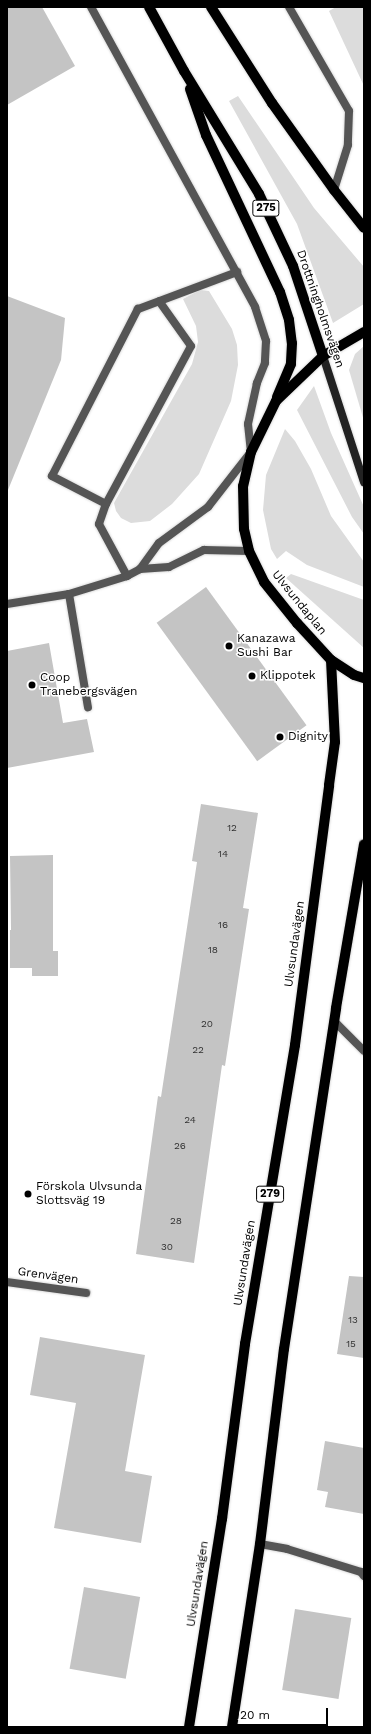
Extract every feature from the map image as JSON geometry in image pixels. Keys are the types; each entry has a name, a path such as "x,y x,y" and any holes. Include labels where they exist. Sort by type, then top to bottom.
{"main road":[{"name":"Drottningholmsvägen","path":"149,7 184,71 260,194 294,266 364,482"},
{"path":"211,7 272,103 334,190 364,228"},
{"name":"Drottningholmsvägen","path":"184,71 206,135 280,292 289,320 292,343 290,364 276,401"},
{"name":"Ulvsundaplan","path":"364,332 323,356 276,401 251,452 243,486 244,529 249,551 264,582 297,623 331,660 354,675 364,678"},
{"name":"Ulvsundavägen","path":"189,1727 222,1519 245,1344 295,1045 330,785 334,742 331,660"},
{"path":"232,1727 260,1544 286,1342 334,1021 364,844"}],"street":[{"path":"91,7 237,272 255,307 266,341 265,363 257,383 248,424 251,452 208,506 159,543 140,569"},
{"path":"289,7 349,111 348,145 334,190"},
{"path":"106,504 52,476 138,309 237,272"},
{"path":"127,576 99,524 106,504 191,346 159,301"},
{"path":"7,604 69,594 127,576 140,569 169,567 204,550 249,551"},
{"path":"69,594 88,707"},
{"path":"334,1021 364,1051"},
{"name":"Grenvägen","path":"7,1282 86,1293"},
{"path":"260,1544 287,1549 361,1572 364,1576"}],"shaded area":[{"path":"336,7 364,7 364,86 329,11"},
{"path":"238,96 314,208 364,267 364,304 333,323 297,224 229,101"},
{"path":"200,290 209,291 232,329 237,345 238,365 231,401 199,474 172,504 150,521 131,523 121,518 116,511 114,503 192,364 198,342 196,326 183,299"},
{"path":"364,346 364,421 349,370 355,354"},
{"path":"314,386 331,433 364,507 364,534 352,517 297,410"},
{"path":"285,429 295,441 311,469 331,516 364,562 364,587 307,565 286,551 277,559 271,549 263,510 266,475"},
{"path":"291,574 364,600 364,648 286,578"}],"building":[{"path":"7,7 42,7 75,66 7,105"},
{"path":"7,296 65,318 61,360 8,490"},
{"path":"206,587 307,725 257,761 157,623"},
{"name":"Coop Tranebergsvägen","path":"49,643 63,723 87,719 94,752 7,768 7,651"},
{"path":"201,804 258,813 243,908 249,909 225,1066 222,1065 194,1263 136,1254 158,1096 161,1097 197,862 192,861"},
{"path":"53,855 53,951 58,951 58,976 32,976 32,968 10,968 10,856"},
{"path":"349,1276 364,1277 364,1358 337,1354"},
{"path":"40,1337 145,1355 125,1471 152,1476 141,1543 54,1528 76,1403 30,1395"},
{"path":"325,1441 364,1448 364,1514 325,1507 328,1492 317,1490"},
{"path":"84,1587 140,1597 126,1679 70,1669"},
{"path":"295,1609 351,1618 338,1699 282,1690"}],"place":[{"name":"Kanazawa Sushi Bar","path":"229,646"},
{"name":"Klippotek","path":"252,676"},
{"name":"Coop Tranebergsvägen","path":"32,685"},
{"name":"Dignity","path":"280,737"},
{"name":"Förskola Ulvsunda Slottsväg 19","path":"28,1194"}]}
